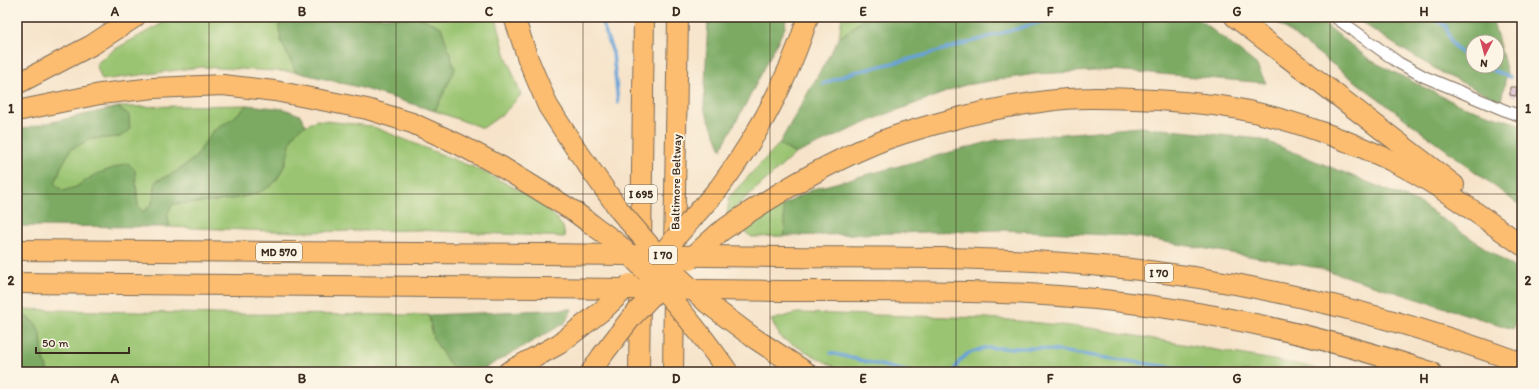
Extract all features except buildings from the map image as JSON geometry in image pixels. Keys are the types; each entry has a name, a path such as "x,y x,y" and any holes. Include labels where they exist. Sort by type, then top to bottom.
{"highway":[{"path":"17,84 92,45 135,17"},
{"path":"514,17 528,58 548,106 620,211 667,266 707,302 754,338 806,372"},
{"name":"I 695","path":"639,372 644,17"},
{"name":"Baltimore Beltway","path":"673,372 678,17"},
{"path":"508,372 559,344 602,310 662,256 720,188 740,160 768,110 789,69 808,17"},
{"path":"1235,17 1435,170 1522,241"},
{"path":"17,111 100,94 154,88 223,85 282,92 367,109 412,123 458,144 500,166 575,212 617,244 658,282 711,346 728,372"},
{"path":"596,364 632,318 653,295 669,278 720,232 764,202 809,175 888,139 929,126 1007,108 1048,101 1099,98 1169,100 1234,108 1273,117 1326,134 1403,167 1434,185 1522,245"},
{"name":"MD 570","path":"17,250 541,254"},
{"name":"I 70","path":"541,254 1031,260 1114,267 1194,277 1274,291 1405,324 1522,363"},
{"path":"17,283 1029,294 1111,301 1190,312 1270,327 1336,343 1431,372"},
{"path":"674,291 677,372"}],"street":[{"path":"1335,17 1399,63 1425,77 1522,116"}],"green space":[{"path":"174,17 278,17 281,41 296,72 201,67 102,80 96,64 115,49"},
{"path":"278,17 419,17 441,27 455,69 435,111 358,87 296,72 281,41"},
{"path":"419,17 496,17 505,53 521,95 503,114 483,128 435,111 455,69 441,27"},
{"path":"708,17 786,17 785,27 721,149 704,108"},
{"path":"842,17 866,17 839,38"},
{"path":"866,17 1196,17 1256,64 1266,83 1113,70 1035,74 965,85 879,117 795,154 779,144 839,38"},
{"path":"1270,17 1316,17 1370,60 1457,104 1522,125 1522,207"},
{"path":"1354,17 1492,17 1497,34 1465,34 1465,74 1505,74 1505,65 1507,72 1501,101 1446,75 1394,44"},
{"path":"248,105 233,118 212,132 195,158 174,173 156,181 152,204 143,212 138,206 135,171 96,174 76,187 63,191 55,184 61,167 71,149 91,139 120,137 129,115 118,107"},
{"path":"248,105 284,109 300,115 306,125 296,132 291,141 281,173 275,182 267,188 256,193 227,200 173,204 167,214 170,227 17,226 17,130 118,107 129,115 130,130 120,137 91,139 71,149 61,167 55,184 63,191 76,187 96,174 128,163 135,170 138,206 143,212 152,204 156,181 174,173 195,158 212,132 233,118"},
{"path":"317,120 371,126 480,170 532,197 553,214 563,227 565,237 417,230 298,232 170,227 167,214 173,204 215,202 258,193 275,182 286,162 290,141 298,129"},
{"path":"1140,127 1261,139 1419,203 1522,273 1522,312 1513,329 1319,268 1130,236 1002,230 785,236 783,205 813,189 996,140"},
{"path":"779,144 795,154 727,215 729,197"},
{"path":"783,205 785,236 752,237 740,229"},
{"path":"17,309 217,314 429,315 433,338 450,365 464,372 48,372 43,356 41,336 36,324"},
{"path":"572,309 565,323 478,372 464,372 450,365 433,338 429,315"},
{"path":"17,311 36,324 41,336 43,356 48,372 17,372"},
{"path":"797,313 987,318 1091,328 1307,366 1324,372 844,372 781,338 771,320"}],"waterway":[{"path":"600,17 613,53 618,103"},
{"path":"823,84 851,73 918,57 1058,17"},
{"path":"1429,17 1446,26 1452,43 1458,51 1465,55"},
{"path":"1502,74 1510,77"},
{"path":"954,372 958,363 967,354 984,348 1038,348 1204,372"},
{"path":"831,353 909,372"}]}
